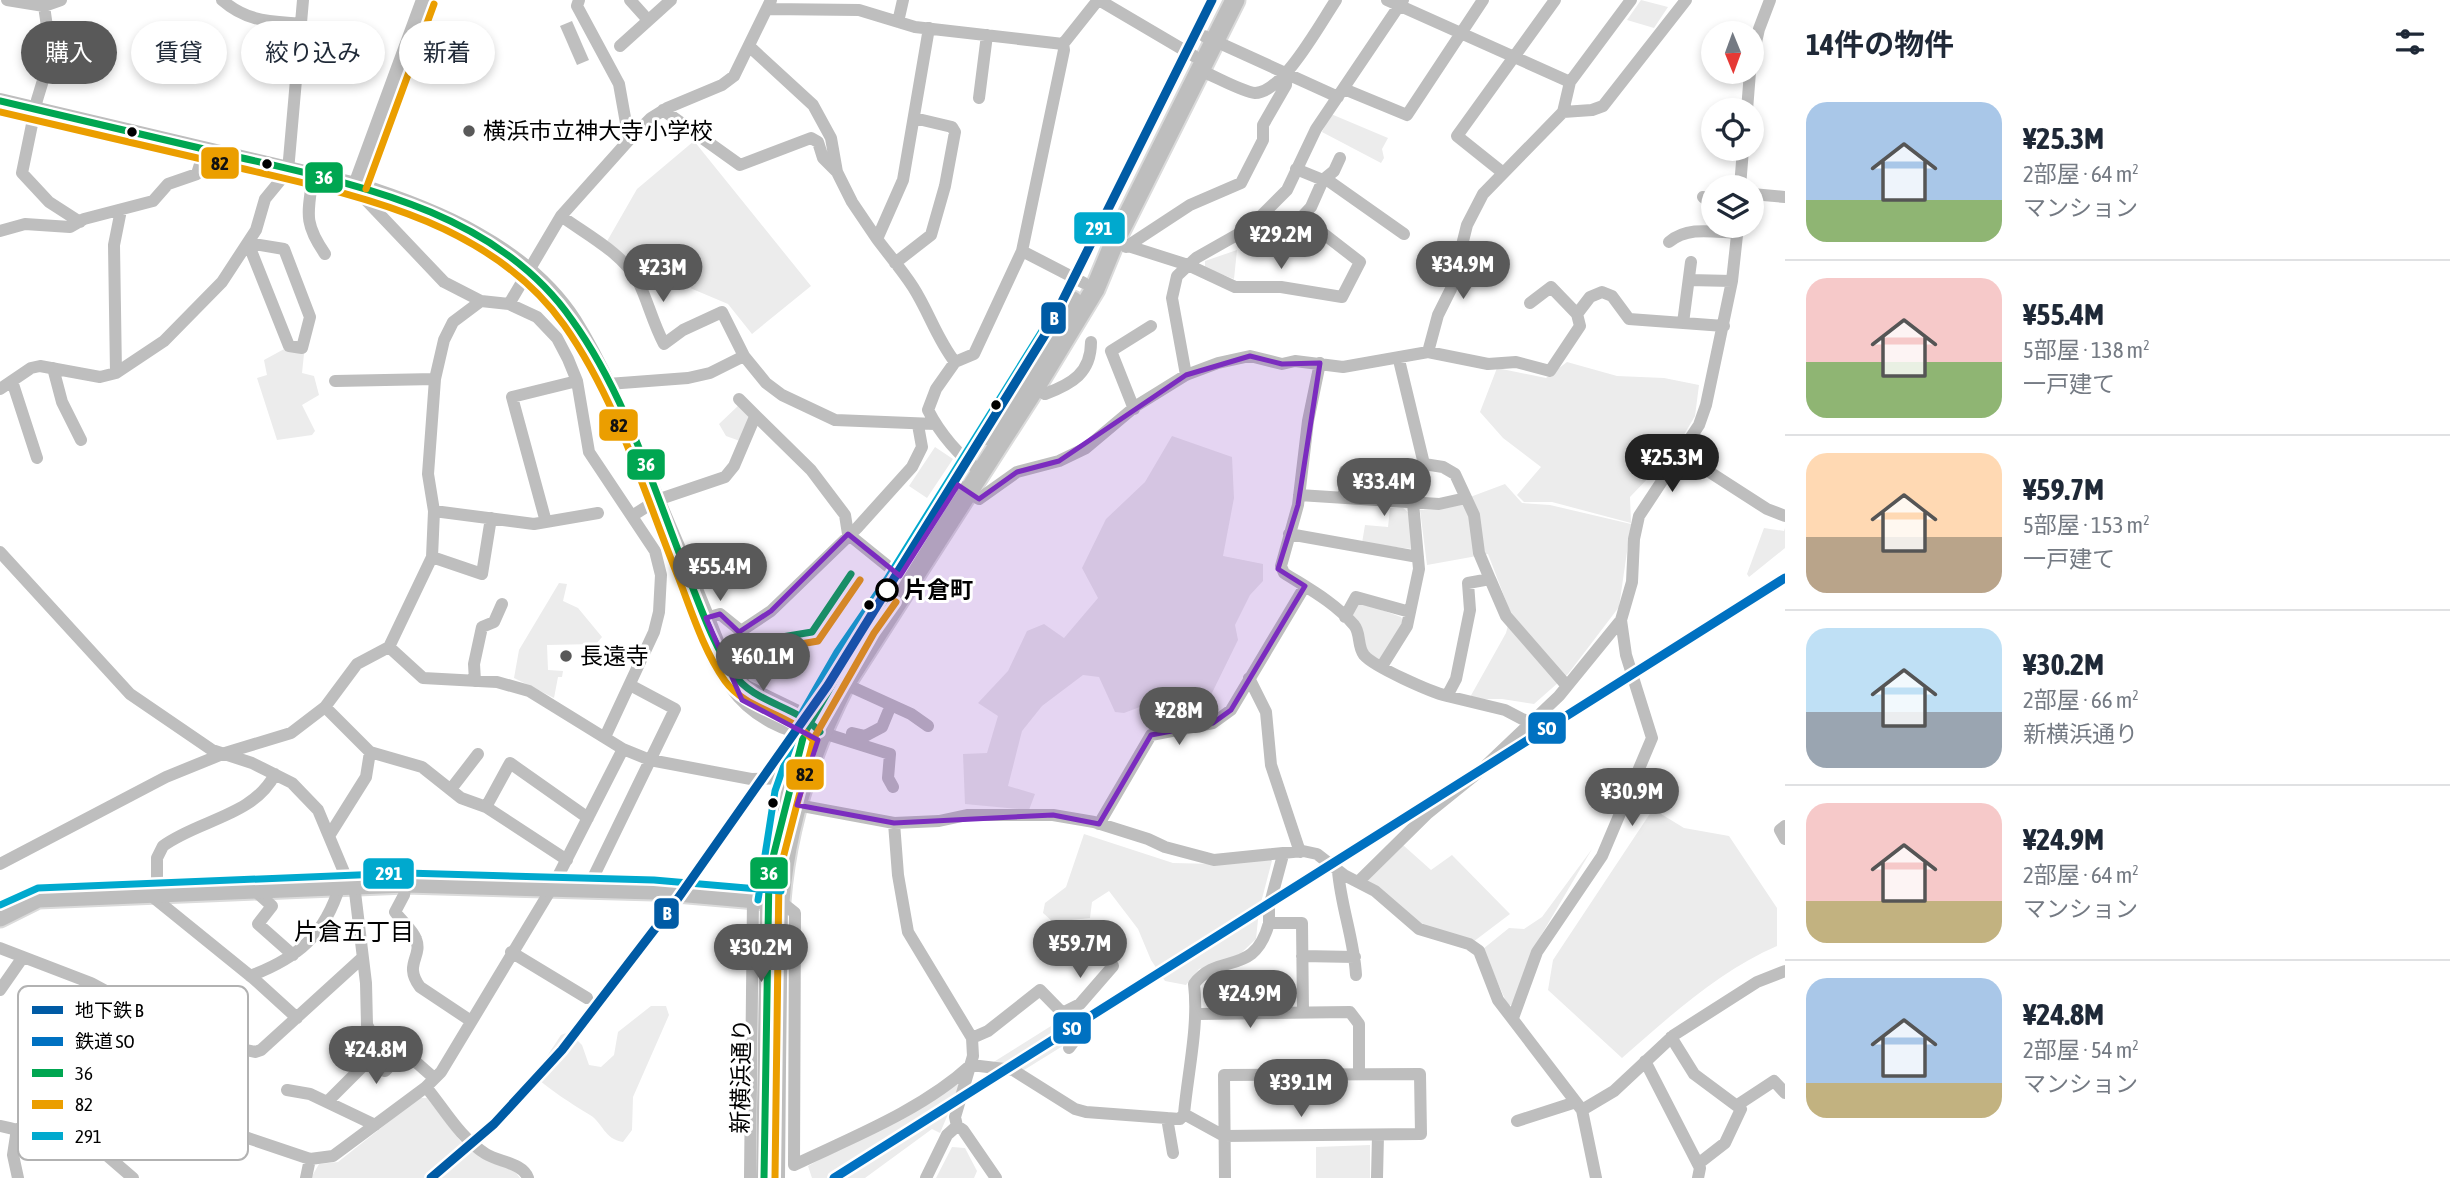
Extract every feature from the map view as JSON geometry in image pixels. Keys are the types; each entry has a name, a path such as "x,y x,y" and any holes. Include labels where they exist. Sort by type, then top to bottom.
{"main road":[{"name":"新横浜通り","path":"1209,38 1223,0"},
{"name":"新横浜通り","path":"976,468 1035,388 1095,289 1196,63 1209,38 1235,0"},
{"name":"新横浜通り","path":"767,900 782,874 812,729 845,684 1084,283 1114,243"},
{"name":"新横浜通り","path":"767,900 769,873 791,778 812,729 865,627 963,488"},
{"path":"0,917 38,898 348,884 553,886 767,900"}],"street":[{"path":"7,0 44,6 61,0"},
{"path":"222,0 235,12 257,21"},
{"path":"302,21 303,0"},
{"path":"356,185 424,0"},
{"path":"579,0 577,6 608,58 619,84 629,140"},
{"path":"630,0 648,20"},
{"path":"620,46 671,0"},
{"path":"898,22 902,0"},
{"path":"976,468 935,424 928,410 936,389 955,362 974,354 1022,251 1063,44 1098,0 1196,63 1254,93 1267,90 1287,73 1336,0"},
{"path":"1209,38 1287,73 1407,115 1483,0"},
{"path":"1502,172 1457,136 1555,0"},
{"path":"1428,352 1438,315 1451,289 1467,225 1483,194 1563,112 1570,82 1631,0"},
{"path":"1563,112 1591,110 1603,106 1686,0"},
{"path":"1762,21 1770,0"},
{"path":"1186,375 1172,298 1177,276 1188,265 1249,228 1287,190 1316,129 1397,2 1570,82"},
{"path":"509,304 561,216 629,140 663,110 722,85 734,76 769,5 859,10 929,28 1063,44"},
{"path":"44,6 51,54 35,109 22,173 49,202 79,222"},
{"path":"877,239 903,180 929,28"},
{"path":"979,98 987,35"},
{"path":"750,47 813,105 831,138 837,172 852,202 895,263 934,324 939,342 955,362"},
{"path":"1114,243 1241,183 1263,140 1263,125 1286,85 1287,73"},
{"path":"0,389 31,368 52,368 100,377 116,373 164,341 202,305 248,243 256,230 265,199 288,171 296,84"},
{"path":"0,101 356,185 452,220 528,271 572,319 608,384 733,687 742,700 758,713 890,754 888,778 893,787"},
{"path":"663,110 740,165 811,138 818,142 823,158 837,172"},
{"path":"895,263 931,235 945,186 955,132 952,127 914,118"},
{"path":"0,231 24,224 70,227 153,201 168,184 197,174 204,151"},
{"path":"1298,229 1297,222 1311,207 1340,158"},
{"path":"1296,169 1325,180 1404,234"},
{"path":"313,176 308,216 310,232 325,254"},
{"path":"356,185 367,201 444,282 481,301 509,304 537,317 548,327 568,359 577,381 589,452 655,551 662,593 654,632 605,737"},
{"path":"1764,195 1785,197"},
{"path":"116,373 114,245 121,210"},
{"path":"561,216 618,257 638,283 648,313 664,344 683,330 722,312 744,356 766,383 782,395 835,420 935,424"},
{"path":"1114,243 1188,265 1235,287 1281,287 1342,297 1360,262 1320,232 1298,229 1259,239 1237,234"},
{"path":"1669,242 1679,234 1701,231"},
{"path":"1359,881 1428,813 1480,771 1530,723 1567,686 1621,620 1632,582 1633,539 1640,516 1699,425 1706,405 1724,326 1736,238"},
{"path":"248,243 284,249 310,317 302,348 289,346 248,243"},
{"path":"1022,251 1084,283"},
{"path":"1683,323 1691,262"},
{"path":"1689,280 1732,281"},
{"path":"963,488 979,499 1017,472 1059,461 1086,448 1134,408 1186,375 1218,363 1250,356 1283,364 1295,361 1343,367 1399,360 1428,352 1488,364 1516,362 1550,371 1580,326 1577,314 1551,287 1530,303"},
{"path":"1577,314 1590,297 1602,292 1612,296 1629,319 1724,326"},
{"path":"0,864 166,776 225,753 291,733 325,707 357,664 389,647 432,557 434,511 428,474 435,379 446,331 453,322 481,301"},
{"path":"1134,408 1111,351 1151,326"},
{"path":"1035,388 1045,394 1066,386 1085,372 1091,356 1091,342"},
{"path":"608,384 688,378 710,373 744,356"},
{"path":"1343,498 1345,471 1423,475 1424,464 1399,360"},
{"path":"1321,363 1307,421 1299,495 1280,566 1284,573 1325,597 1357,628 1363,654 1382,666 1431,692 1505,710 1530,723"},
{"path":"52,368 62,402 81,440"},
{"path":"335,381 435,379"},
{"path":"546,522 512,397 577,381"},
{"path":"12,382 37,458"},
{"path":"739,399 811,470 845,515 848,534 900,576"},
{"path":"632,516 657,500 724,477 734,466 755,415"},
{"path":"706,618 716,613 738,631 771,611 857,528 912,467 922,447 918,425"},
{"path":"1680,453 1767,509 1785,516"},
{"path":"1424,464 1443,467 1455,474 1474,515 1479,553 1506,616 1567,686"},
{"path":"1299,495 1439,505 1466,498"},
{"path":"1382,666 1407,626 1419,569 1413,503"},
{"path":"434,511 534,524 598,513"},
{"path":"432,557 482,574 491,518"},
{"path":"1289,534 1418,557"},
{"path":"0,552 130,694 203,744 292,783 318,810 348,884 362,959 367,1025 371,1032 391,1040 404,1052 430,1083 469,1140 486,1154 524,1170 528,1178"},
{"path":"1447,696 1455,679 1470,610 1468,583 1490,579"},
{"path":"1099,824 1151,735 1213,723 1231,710 1305,586"},
{"path":"1345,617 1356,597 1410,612"},
{"path":"475,681 474,664 482,628 494,622 502,604"},
{"path":"1513,1018 1537,952 1602,856 1652,738 1626,656 1621,620"},
{"path":"389,647 424,678 510,683 530,691 623,749 650,760 751,779 791,778"},
{"path":"1249,678 1266,712 1271,765 1300,852"},
{"path":"845,684 928,726"},
{"path":"588,888 675,709 630,685"},
{"path":"847,740 850,733 865,736 882,727 891,705"},
{"path":"325,707 370,752 422,767 461,798 486,807 567,860"},
{"path":"248,1138 310,1159 333,1157 430,1083 553,886 623,749"},
{"path":"329,836 366,777 370,752"},
{"path":"451,789 478,754"},
{"path":"486,807 510,763 588,818"},
{"path":"275,774 262,793 246,804 163,846 157,858 153,893 296,1018"},
{"path":"797,805 894,822 939,821 967,815 1053,815 1099,824 1165,847 1214,860 1300,852 1317,854 1338,871 1375,891 1419,929 1469,944 1479,951 1498,1000 1579,1106 1596,1178"},
{"path":"894,822 898,875 908,932 972,1038 971,1065 955,1117 957,1126 963,1130 996,1178"},
{"path":"1785,826 1780,830 1785,839"},
{"path":"776,1178 794,1165 903,1111 957,1078 971,1065 1013,1070 1075,1109 1180,1119 1184,1114 1191,1042 1198,1014 1194,984 1202,972 1237,963 1256,951 1269,923 1269,907 1283,855"},
{"path":"1338,871 1340,901 1355,957 1356,975"},
{"path":"406,883 404,895 395,912 416,938 417,947 411,965 415,980 420,987 471,1021"},
{"path":"250,976 279,965 293,955 326,923 348,884"},
{"path":"252,889 272,906 258,924 293,955"},
{"path":"750,1178 767,900 794,913 794,1165"},
{"name":"新横浜通り","path":"767,900 776,1178"},
{"path":"1269,923 1302,923 1303,1013"},
{"path":"0,948 96,986"},
{"path":"511,952 587,998"},
{"path":"1302,956 1355,957"},
{"path":"0,989 23,957"},
{"path":"248,1051 261,1050 362,959"},
{"path":"1062,1013 1080,1004 1113,965"},
{"path":"1517,1121 1579,1106 1614,1091 1671,1037 1757,982 1785,971"},
{"path":"972,1038 988,1031 1040,989 1081,1032 1069,1048"},
{"path":"1198,1014 1350,1012 1359,1024 1359,1074"},
{"path":"1671,1037 1694,1074 1708,1087 1739,1104 1741,1108 1725,1143 1698,1164"},
{"path":"327,1102 365,1064 385,1071 404,1052"},
{"path":"1645,1060 1700,1168 1698,1178"},
{"name":"新横浜通り","path":"764,1178 771,1067"},
{"path":"1184,1114 1224,1136 1421,1134 1420,1074 1224,1075 1224,1136 1225,1178"},
{"path":"1739,1104 1774,1081 1785,1093"},
{"path":"287,1090 310,1094 375,1125"},
{"path":"1167,1118 1173,1153"},
{"path":"0,1126 17,1129 13,1155 18,1178"},
{"path":"926,1178 947,1135 957,1126"},
{"path":"1377,1178 1378,1135"},
{"path":"306,1178 310,1159"},
{"path":"112,1160 133,1178"}],"highlighted area":[{"path":"1250,356 1282,364 1320,363 1298,505 1278,569 1305,586 1231,710 1213,723 1151,735 1099,824 1053,815 894,823 797,805 818,740 742,700 706,618 720,614 739,632 771,611 848,534 900,576 958,485 979,499 1017,472 1059,461 1186,375"}],"shaded area":[{"path":"1641,0 1668,7 1654,28 1627,20"},
{"path":"572,21 589,60 577,65 560,26"},
{"path":"1331,114 1388,138 1382,149 1384,158 1381,163 1322,132"},
{"path":"694,141 811,286 752,334 728,304 664,277 646,275 606,243 637,189"},
{"path":"1237,250 1234,279 1205,268 1205,261"},
{"path":"286,348 304,354 302,373 314,376 319,395 302,405 315,431 312,435 277,440 257,378 267,375 264,360"},
{"path":"1567,362 1617,376 1664,378 1699,385 1695,416 1675,450 1630,497 1631,523 1552,502 1524,502 1517,495 1541,467 1503,438 1480,412 1497,368 1546,378"},
{"path":"740,404 751,416 740,441 726,436 719,424"},
{"path":"1172,436 1232,457 1234,498 1223,556 1263,564 1263,581 1250,595 1235,625 1238,640 1211,695 1177,693 1124,713 1115,712 1099,677 1083,675 1042,706 1022,731 1008,786 1035,794 1029,810 965,804 963,754 987,753 998,716 978,703 1008,671 1027,631 1044,624 1064,638 1098,598 1082,568 1106,519 1145,482"},
{"path":"935,447 953,459 927,498 909,486"},
{"path":"1505,484 1522,503 1550,505 1631,524 1619,607 1568,674 1534,704 1502,699 1469,699 1506,633 1511,614 1488,554 1427,565 1420,510 1438,509"},
{"path":"1402,507 1410,514 1412,549 1362,543 1365,525 1388,527 1390,508"},
{"path":"1764,528 1784,531 1785,528 1785,548 1749,577 1747,574"},
{"path":"559,583 567,584 563,601 578,608 602,637 596,644 547,645 548,670 563,671 562,677 558,677 554,698 514,678 519,650"},
{"path":"1357,601 1401,617 1404,622 1379,661 1368,656 1350,615"},
{"path":"1653,809 1684,828 1729,836 1777,908 1777,946 1715,981 1622,1058 1548,990 1553,960"},
{"path":"1084,834 1173,863 1215,864 1273,857 1259,910 1256,939 1240,954 1199,969 1186,985 1165,981 1151,960 1138,929 1109,891 1092,902 1090,918 1053,922 1043,913 1045,903 1066,887"},
{"path":"1403,845 1431,870 1452,855 1510,914 1473,942 1421,926 1367,880"},
{"path":"1592,849 1533,949 1513,1004 1508,1006 1483,949 1509,928 1524,929 1542,917"},
{"path":"651,1006 666,1006 669,1015 633,1097 632,1130 623,1142 612,1138 594,1118 534,1076 561,1035 569,1032 582,1045 589,1065 601,1067 614,1055 618,1032"},
{"path":"1059,1021 1074,1035 1066,1044 1024,1070 992,1063"},
{"path":"958,1084 960,1086 940,1133 932,1129 865,1178 812,1178 808,1166"},
{"path":"419,1098 427,1098 461,1142 513,1169 520,1178 311,1178 319,1164 338,1162"},
{"path":"1370,1145 1370,1178 1316,1178 1316,1147"},
{"path":"952,1147 965,1148 977,1171 974,1178 936,1178"}],"metro line":[{"name":"B","path":"431,1178 494,1124 562,1050 674,904 828,685 1048,330 1212,0"}],"rail line":[{"name":"SO","path":"834,1178 1785,578"}],"transit line":[{"name":"291","path":"758,900 775,791 803,711 837,652 887,579 1075,278 1211,0"},
{"name":"82","path":"366,189 434,4"},
{"name":"36","path":"0,101 320,176 368,190 415,206 460,226 502,251 540,282 572,320 608,380 638,444 708,626 733,673 752,692 799,716 820,732"},
{"name":"82","path":"0,112 364,199 454,234 495,258 532,288 564,325 600,385 629,449 699,632 725,681 744,699 791,723 812,739"},
{"name":"36","path":"721,653 758,641 812,632 851,574"},
{"name":"82","path":"724,663 760,651 818,641 860,580"},
{"name":"36","path":"764,1178 769,873 804,734 865,627 888,596"},
{"name":"82","path":"775,1178 779,874 814,738 874,633 896,602"},
{"name":"291","path":"0,905 38,888 406,873 654,880 781,891"}],"place":[{"name":"横浜市立神大寺小学校","path":"469,131"},
{"name":"片倉町","path":"887,590"},
{"name":"長遠寺","path":"566,656"}],"district":[{"name":"片倉五丁目","path":"354,932"}]}
